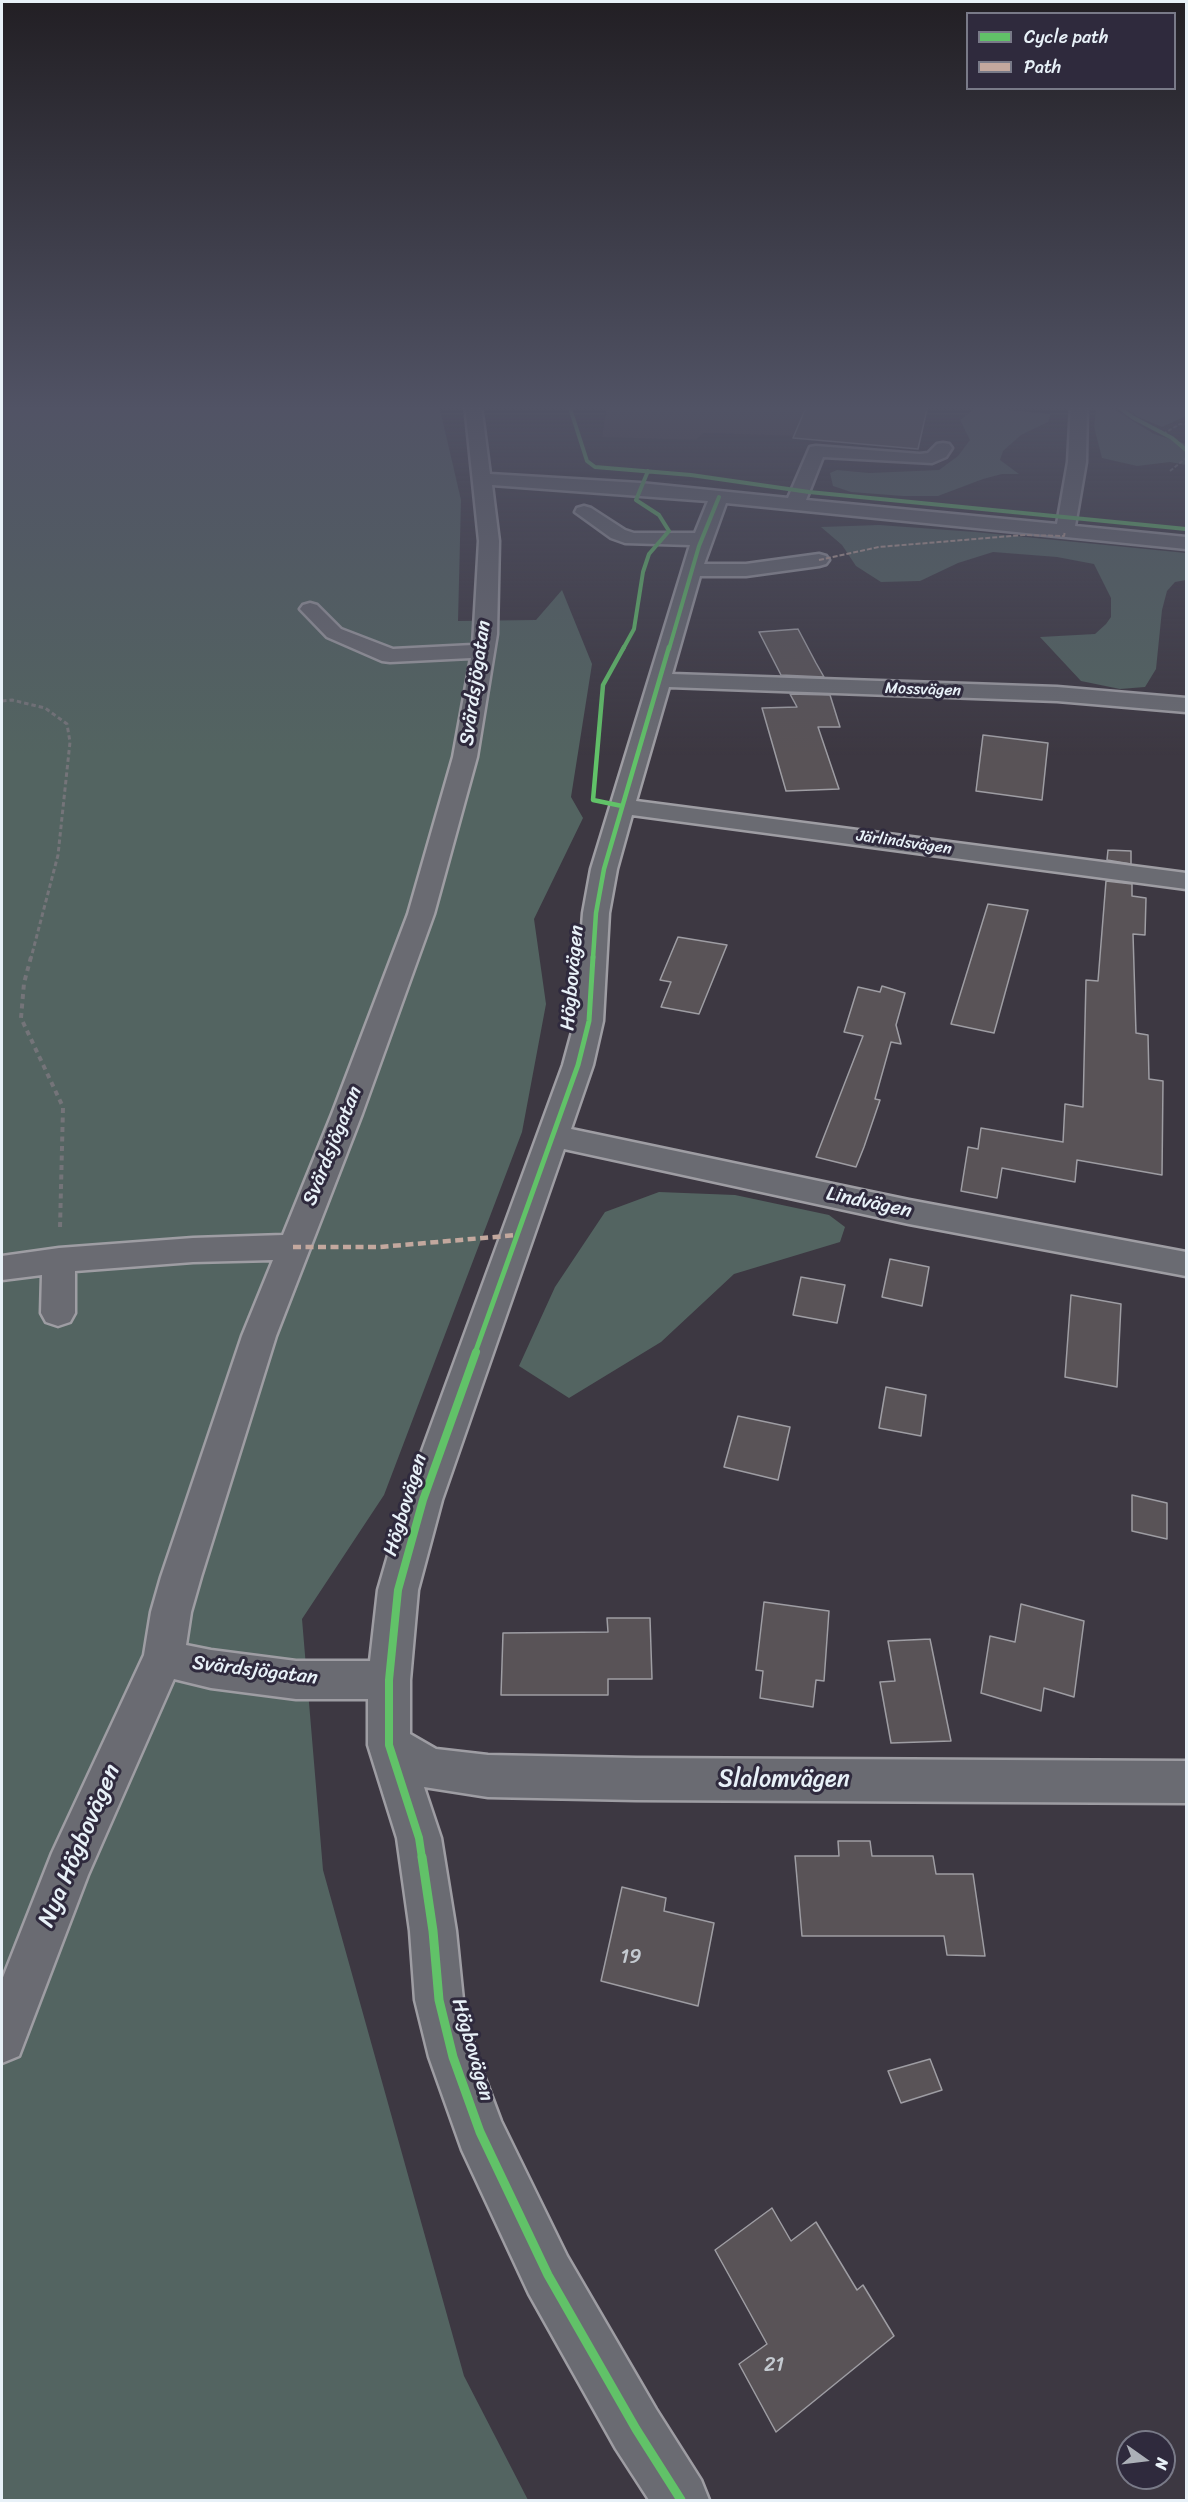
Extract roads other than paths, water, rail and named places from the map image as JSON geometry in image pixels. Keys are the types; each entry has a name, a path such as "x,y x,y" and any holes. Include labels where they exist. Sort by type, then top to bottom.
{"street":[{"name":"Svärdsjögatan","path":"389,1680 296,1680 211,1669 180,1662 164,1655 171,1612 259,1336 347,1114 421,914 465,757 483,651 486,633 489,541 487,522"},
{"path":"599,522 618,534 632,538 702,539"},
{"name":"Högbovägen","path":"681,2500 636,2429 548,2275 480,2132 453,2057 439,2000 433,1931 419,1838 389,1745 389,1680 398,1590 423,1500 578,1065 589,1021 599,887 692,570 709,522"},
{"path":"973,522 1186,543"},
{"path":"1065,531 1067,522"},
{"path":"692,570 746,570 819,560"},
{"path":"310,609 334,633 390,656 483,651"},
{"name":"Mossvägen","path":"659,680 1057,694 1186,705"},
{"name":"Järlindsvägen","path":"622,806 1186,881"},
{"name":"Lindvägen","path":"553,1136 909,1212 1186,1264"},
{"path":"2,1268 58,1260 193,1250 293,1247"},
{"path":"58,1260 58,1313"},
{"name":"Nya Högbovägen","path":"2,2038 68,1869 164,1655"},
{"name":"Slalomvägen","path":"389,1745 430,1769 488,1776 1186,1782"}]}
